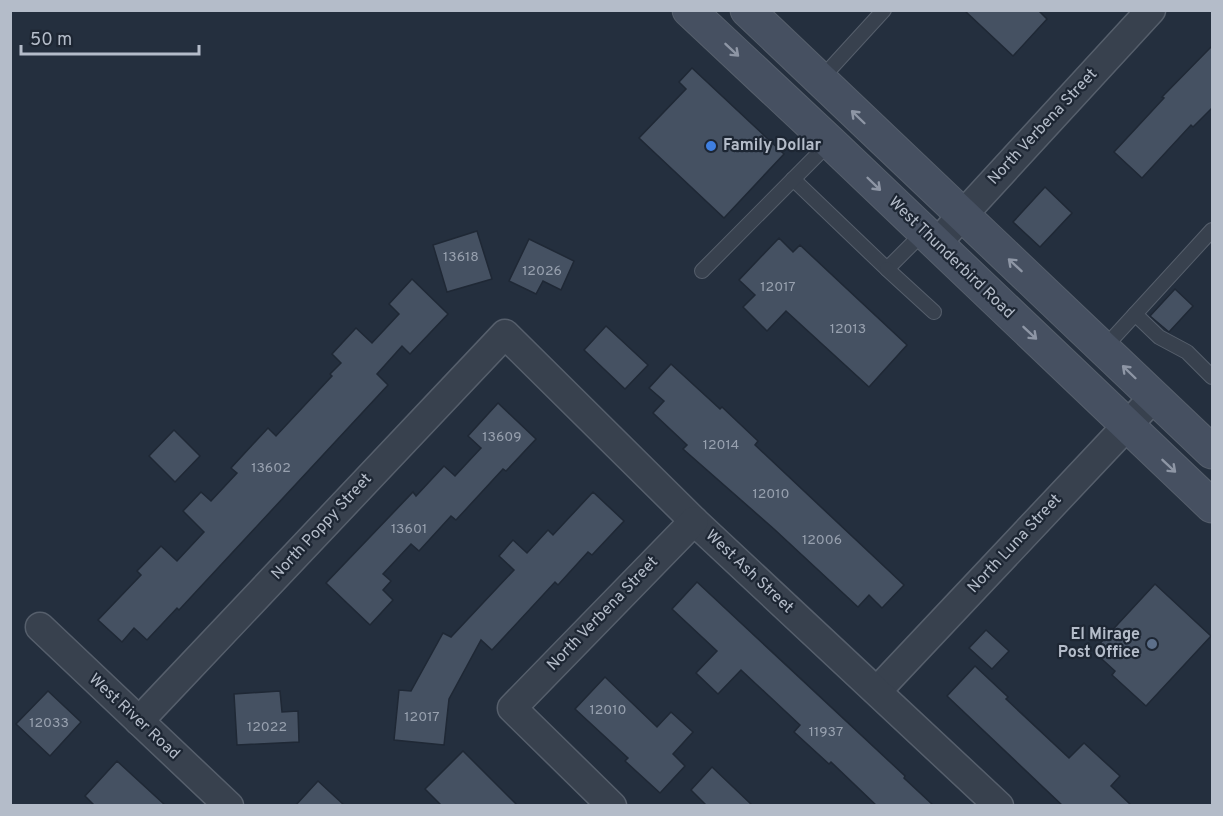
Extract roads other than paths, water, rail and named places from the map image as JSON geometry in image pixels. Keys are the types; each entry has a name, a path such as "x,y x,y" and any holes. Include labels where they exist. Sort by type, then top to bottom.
{"main road":[{"name":"West Thunderbird Road","path":"689,10 1212,506"},
{"path":"747,10 1212,452"}],"street":[{"name":"North Verbena Street","path":"930,238 962,215 1151,10"},
{"name":"West Ash Street","path":"505,334 694,520 999,806"},
{"name":"North Poppy Street","path":"139,721 505,334"},
{"name":"North Luna Street","path":"877,691 1154,397"},
{"name":"North Verbena Street","path":"612,806 512,708 694,520"},
{"name":"West River Road","path":"40,627 229,806"}],"lane":[{"path":"820,80 884,10"},
{"path":"702,271 830,142"},
{"path":"793,179 934,312"},
{"path":"1104,348 1212,230"},
{"path":"887,269 930,238"},
{"path":"1135,314 1159,337 1187,352 1212,377"}],"place":[{"name":"Family Dollar","path":"711,146"},
{"name":"El Mirage Post Office","path":"1152,644"}]}
